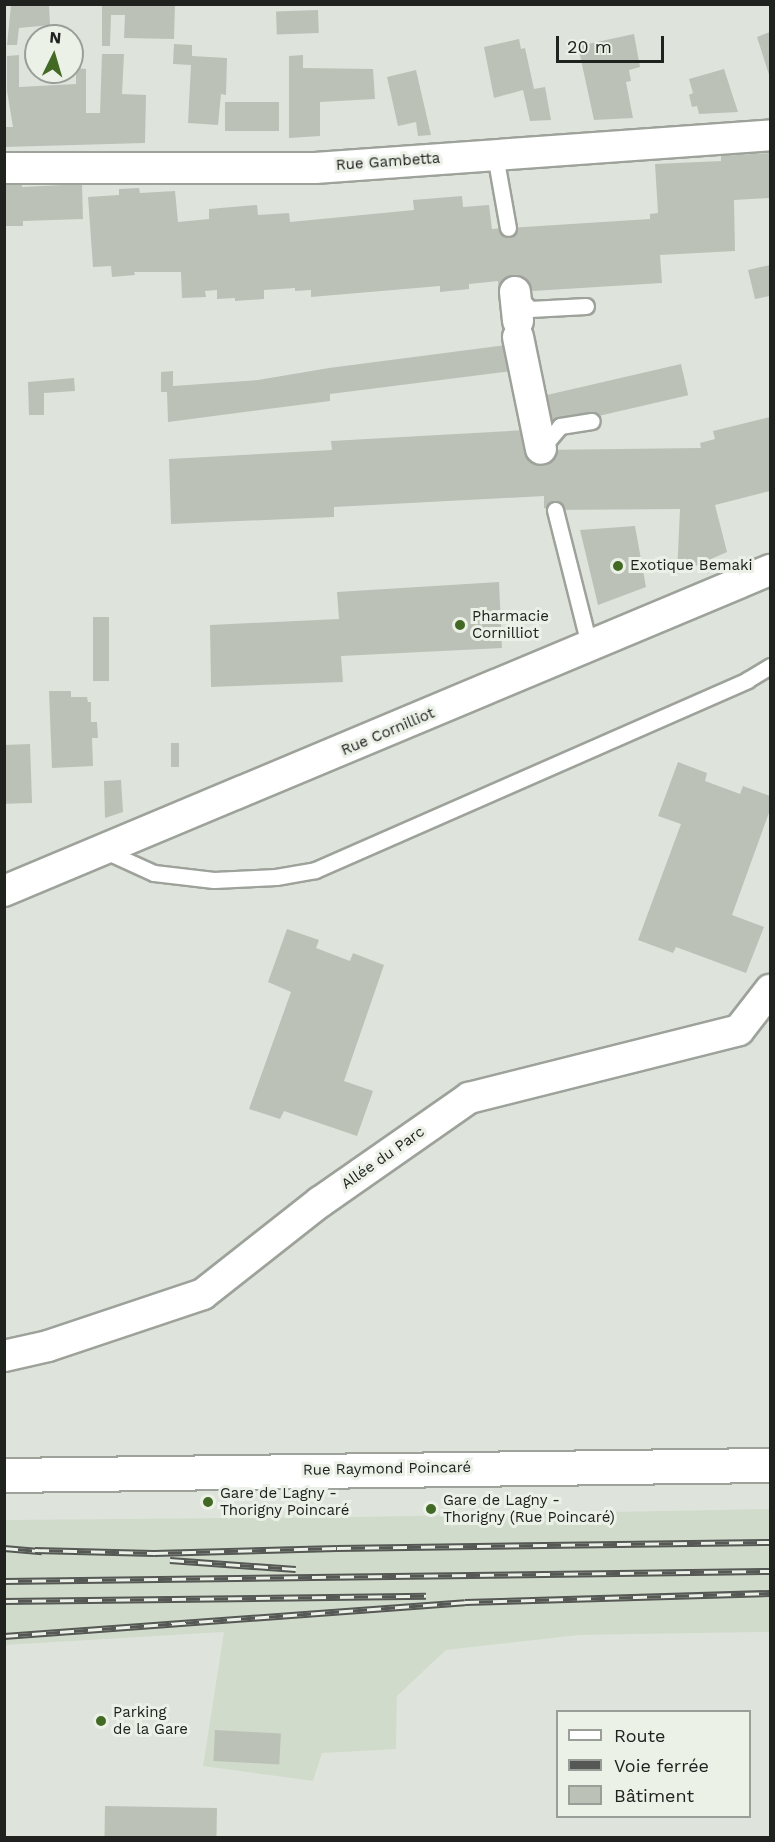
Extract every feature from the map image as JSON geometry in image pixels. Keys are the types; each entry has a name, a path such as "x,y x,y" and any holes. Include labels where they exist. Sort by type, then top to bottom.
{"street":[{"name":"Rue Gambetta","path":"4,168 315,168 771,135"},
{"path":"517,317 539,443"},
{"path":"539,404 543,425 539,443"},
{"name":"Rue Cornilliot","path":"4,891 590,648 771,570"},
{"name":"Allée du Parc","path":"4,1356 48,1347 202,1294 320,1202 469,1098 739,1030 771,990"},
{"name":"Rue Raymond Poincaré","path":"4,1475 771,1465"}],"lane":[{"path":"495,154 507,228"},
{"path":"517,317 530,309 586,306"},
{"path":"539,443 560,426 591,421"},
{"path":"555,510 590,648"},
{"path":"102,849 154,873 214,880 276,877 315,870 747,680 771,666"}],"shaded area":[{"path":"770,1509 770,1632 579,1635 446,1650 397,1696 396,1749 322,1753 313,1781 203,1766 224,1632 5,1645 5,1520 354,1517"}],"building":[{"path":"49,4 50,24 24,24 24,28 19,28 17,45 7,45 11,5"},
{"path":"102,4 175,4 174,39 124,38 125,15 111,15 110,46 102,46"},
{"path":"318,10 319,33 277,34 276,11"},
{"path":"770,32 770,78 757,37"},
{"path":"634,34 640,67 629,70 631,81 626,82 633,118 594,120 578,46"},
{"path":"519,39 521,49 525,48 534,89 545,87 551,120 530,121 523,90 494,98 484,47"},
{"path":"174,44 192,45 192,56 227,58 226,95 221,94 218,125 188,123 191,65 173,64"},
{"path":"102,54 124,54 122,94 146,95 145,143 4,147 4,127 13,127 7,91 7,56 19,55 19,87 84,84 84,69 86,69 86,113 100,113"},
{"path":"303,55 303,68 373,69 375,99 320,102 320,136 289,138 289,56"},
{"path":"724,69 738,112 699,114 697,106 692,107 689,95 693,93 689,79"},
{"path":"416,70 431,135 418,136 416,122 398,126 387,77"},
{"path":"225,102 279,102 279,131 225,131"},
{"path":"770,153 769,198 734,200 735,251 660,255 662,283 499,293 498,281 469,284 469,289 440,292 440,286 311,297 311,290 295,291 295,288 264,290 264,299 235,301 235,298 217,299 217,290 205,291 206,297 182,298 181,272 134,272 135,275 112,277 111,266 93,267 88,197 119,195 119,189 139,188 140,193 175,191 178,222 209,219 209,209 257,205 258,215 289,213 290,222 414,210 413,200 462,196 463,207 489,205 492,229 650,219 650,214 658,213 655,164 721,161 721,156"},
{"path":"5,183 22,184 22,187 82,184 83,219 23,221 23,226 5,226"},
{"path":"770,265 770,296 755,299 748,270"},
{"path":"514,344 519,370 330,394 330,401 168,422 167,392 161,392 161,372 173,371 173,386 258,380 329,368"},
{"path":"681,364 688,395 551,427 544,396"},
{"path":"74,378 75,391 44,393 44,415 29,415 28,382"},
{"path":"770,417 770,491 715,505 727,552 677,574 680,509 551,510 544,508 544,496 334,507 334,517 171,524 169,459 332,450 331,441 527,430 537,450 701,448 700,443 715,439 713,431"},
{"name":"Exotique Bemaki","path":"635,526 646,587 598,605 580,530"},
{"path":"499,582 502,648 341,656 343,682 211,687 210,625 339,619 337,592"},
{"path":"93,617 109,617 109,681 93,681"},
{"path":"49,691 71,691 71,697 87,697 88,702 91,702 91,722 97,722 98,738 92,738 93,766 52,768"},
{"path":"171,743 179,743 179,767 171,767"},
{"path":"30,744 32,803 6,804 4,745"},
{"path":"678,762 707,773 705,781 740,794 743,786 770,796 770,810 732,915 764,927 746,973 676,947 673,953 638,940 681,824 658,816"},
{"path":"121,780 123,812 105,818 104,781"},
{"path":"287,929 319,940 316,948 350,961 353,953 384,965 344,1081 373,1091 357,1136 284,1111 280,1119 249,1109 291,992 268,982"},
{"path":"215,1730 281,1733 279,1764 213,1761"},
{"path":"105,1806 217,1808 216,1838 104,1838"}],"railway":[{"path":"35,1550 154,1553 770,1542"},
{"path":"4,1548 42,1551"},
{"path":"170,1560 296,1569"},
{"path":"4,1581 770,1571"},
{"path":"4,1636 465,1602 770,1593"},
{"path":"4,1601 426,1596"}],"place":[{"name":"Exotique Bemaki","path":"618,566"},
{"name":"Pharmacie Cornilliot","path":"460,625"},
{"name":"Gare de Lagny - Thorigny Poincaré","path":"208,1502"},
{"name":"Gare de Lagny - Thorigny (Rue Poincaré)","path":"431,1509"},
{"name":"Parking de la Gare","path":"101,1721"}]}
